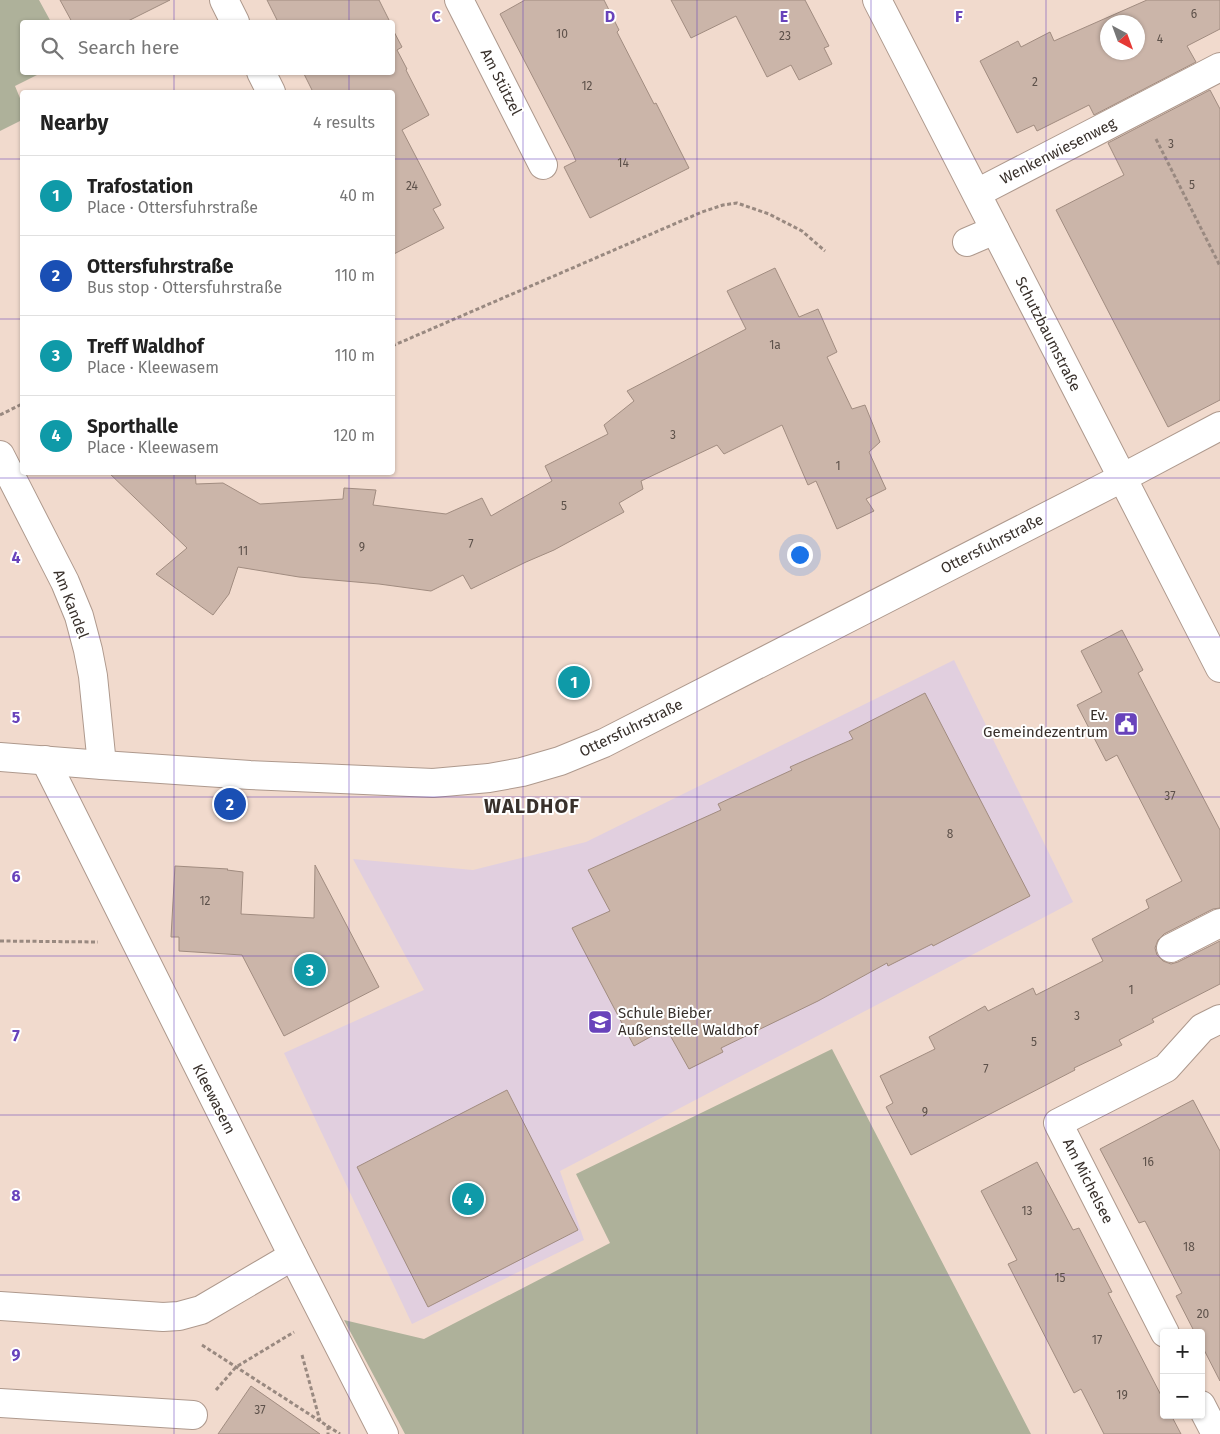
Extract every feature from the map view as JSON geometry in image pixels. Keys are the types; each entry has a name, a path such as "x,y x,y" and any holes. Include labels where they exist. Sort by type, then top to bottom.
{"street":[{"path":"224,0 234,20"},
{"name":"Am Stützel","path":"459,0 543,165"},
{"name":"Schutzbaumstraße","path":"877,0 1220,668"},
{"name":"Wenkenwiesenweg","path":"977,193 1220,67"},
{"path":"262,75 270,90"},
{"path":"967,242 995,230"},
{"path":"1122,478 1220,426"},
{"name":"Am Kandel","path":"0,455 65,582 79,616 93,676 102,765"},
{"name":"Ottersfuhrstraße","path":"0,757 250,775 433,783 490,778 531,769 560,761 604,743 1122,478"},
{"name":"Kleewasem","path":"45,760 292,1256 384,1434"},
{"path":"1171,948 1220,923"},
{"name":"Am Michelsee","path":"1163,1329 1058,1123 1166,1068 1202,1028 1220,1019"},
{"path":"0,1306 163,1317 179,1316 201,1310 292,1256"},
{"path":"0,1403 193,1415"},
{"path":"1205,1413 1216,1434"}],"path":[{"path":"1140,108 1220,266"},
{"path":"395,345 693,216 723,205 737,203 769,214 802,231 825,251"},
{"path":"0,415 20,405"},
{"path":"0,941 136,943"},
{"path":"179,1316 204,1347 340,1434"},
{"path":"193,1415 236,1367 296,1331 298,1340"},
{"path":"301,1349 320,1422"},
{"path":"328,1426 328,1434"}],"shaded area":[{"name":"Schule Bieber Außenstelle Waldhof","path":"954,660 1073,902 560,1171 584,1240 412,1324 284,1053 424,990 353,859 473,870 586,842"}],"green space":[{"path":"0,0 39,0 50,20 20,20 20,75 37,75 15,86 20,98 20,121 0,131"},
{"path":"832,1049 1031,1434 405,1434 344,1320 424,1339 610,1243 576,1174"}],"building":[{"path":"60,0 170,0 130,20 71,20"},
{"path":"267,0 379,0 389,20 277,20"},
{"path":"525,0 604,0 619,30 617,32 689,168 590,218 564,167 576,161 500,14"},
{"path":"671,0 805,0 829,46 824,48 832,64 799,80 791,65 767,77 736,16 691,38"},
{"path":"1147,0 1220,0 1220,29 1187,46 1196,62 1094,115 1089,105 1037,131 1034,125 1017,133 980,61 1018,41 1021,47 1050,32 1054,41 1100,21 1100,60 1145,60 1145,15 1113,15"},
{"path":"395,34 402,47 397,50 429,115 402,130 441,205 433,209 444,228 395,253 395,90 312,90 304,75 395,75"},
{"path":"1210,90 1220,109 1220,400 1168,427 1056,210 1124,175 1108,143"},
{"path":"775,268 799,317 818,309 837,352 827,357 852,409 865,405 880,442 869,452 886,489 866,499 874,511 837,529 816,481 808,485 782,425 724,454 717,445 641,481 643,489 619,503 624,512 554,550 471,589 463,575 431,591 299,577 238,567 229,594 213,615 156,574 187,548 111,475 195,475 196,484 223,483 260,504 343,499 344,488 376,490 373,505 446,514 482,498 491,516 552,481 545,466 608,434 604,425 634,401 627,391 746,329 727,291"},
{"path":"1122,630 1143,670 1138,673 1220,830 1220,908 1213,909 1164,934 1158,940 1155,948 1157,955 1163,961 1171,964 1220,941 1220,984 1152,1019 1154,1022 1119,1040 1122,1045 1074,1068 1075,1070 911,1155 886,1107 893,1103 880,1076 935,1049 929,1037 985,1006 988,1011 1033,988 1036,995 1103,961 1092,939 1149,908 1146,900 1182,881 1117,755 1106,761 1077,705 1102,692 1081,651"},
{"path":"925,693 1030,896 933,946 932,944 888,966 887,963 818,1001 721,1048 723,1052 689,1069 666,1028 634,1046 572,928 610,911 588,870 721,810 718,804 792,770 790,767 853,739 849,732"},
{"path":"315,865 379,987 284,1036 242,955 179,951 179,937 171,937 175,866 228,869 243,872 241,914 314,918"},
{"path":"507,1090 578,1230 428,1307 357,1167"},
{"path":"1193,1100 1220,1151 1220,1381 1205,1352 1205,1329 1193,1329 1176,1296 1182,1293 1145,1221 1139,1223 1100,1149"},
{"path":"1037,1162 1073,1230 1079,1228 1112,1292 1108,1293 1160,1393 1160,1419 1173,1419 1181,1434 1104,1434 1081,1389 1074,1393 1008,1264 1017,1260 981,1191"},
{"path":"251,1386 320,1434 218,1434"}],"place":[{"name":"Trafostation","path":"574,682"},
{"name":"Ev. Gemeindezentrum","path":"1126,724"},
{"name":"Ottersfuhrstraße","path":"230,804"},
{"name":"Treff Waldhof","path":"310,970"},
{"name":"Schule Bieber Außenstelle Waldhof","path":"600,1022"},
{"name":"Sporthalle","path":"468,1199"}],"district":[{"name":"WALDHOF","path":"532,806"}]}
